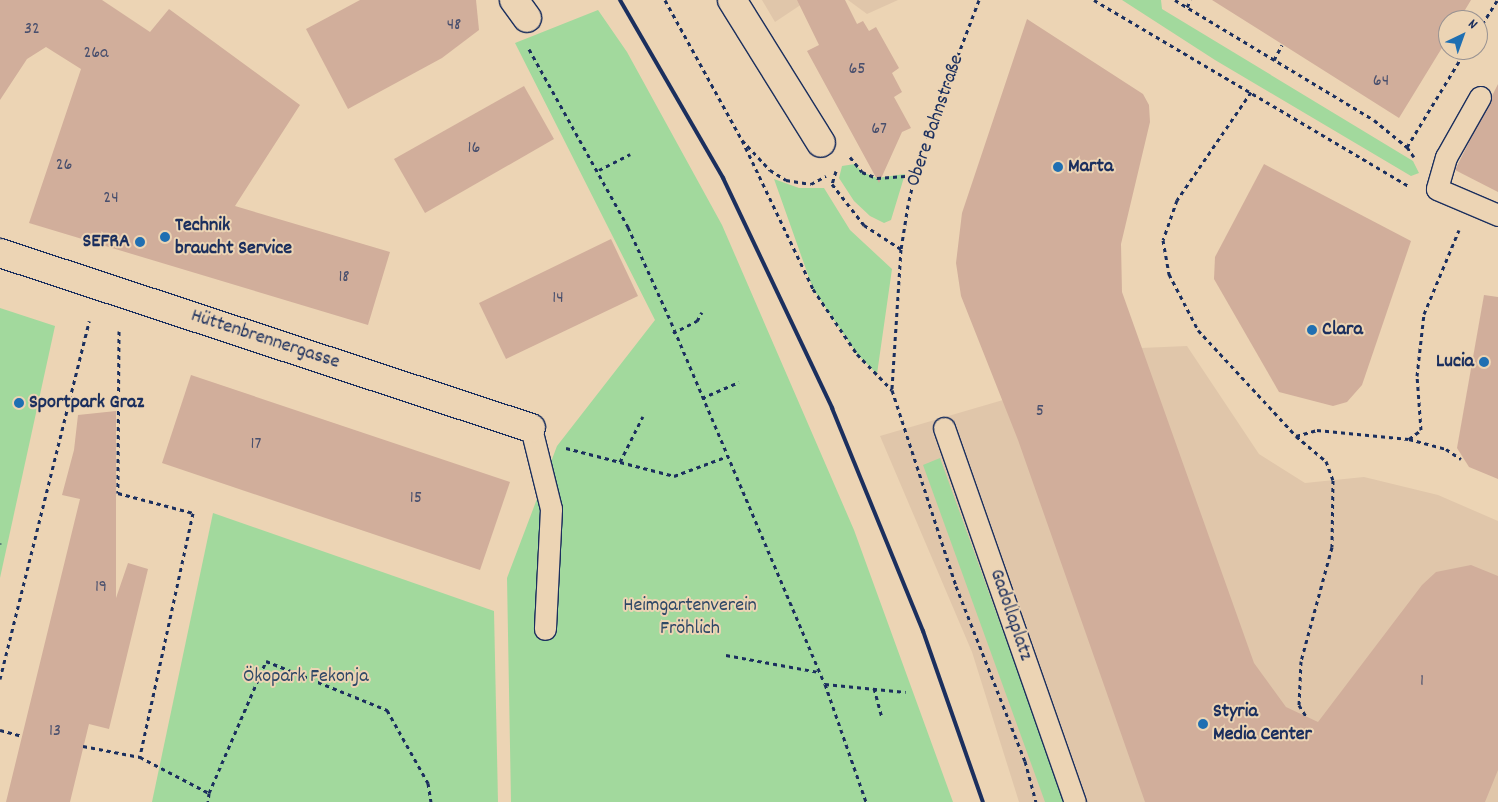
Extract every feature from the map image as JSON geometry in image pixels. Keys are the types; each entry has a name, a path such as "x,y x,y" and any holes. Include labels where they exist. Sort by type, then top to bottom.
{"street":[{"path":"732,0 833,147"},
{"name":"Hüttenbrennergasse","path":"0,252 531,428"}],"lane":[{"path":"1480,97 1446,157 1438,189 1498,215"},
{"path":"531,428 551,509 546,629"},
{"name":"Gadollaplatz","path":"944,428 1075,802"}],"path":[{"name":"Obere Bahnstraße","path":"665,0 742,140 786,180 811,184 838,165 832,184 837,191 864,225 901,249 916,175 979,0"},
{"path":"1094,0 1424,196 1438,189"},
{"path":"1175,0 1374,120 1407,147 1460,60"},
{"path":"1187,7 1191,0"},
{"path":"1488,14 1496,0"},
{"path":"1274,60 1282,45"},
{"path":"528,46 599,170 628,227 825,684 866,802"},
{"path":"1251,92 1177,200 1163,240 1169,274 1198,330 1296,436 1326,461 1333,480 1332,547 1301,661 1299,706 1306,716"},
{"path":"742,140 813,289 857,354 892,390"},
{"path":"833,147 862,172 877,178 916,175"},
{"path":"599,170 630,154"},
{"path":"1409,439 1421,430 1417,376 1424,314 1470,203"},
{"path":"673,333 697,321 702,312"},
{"path":"0,679 89,321"},
{"path":"119,332 118,493 193,512 140,757"},
{"path":"702,398 739,382"},
{"path":"620,462 643,416"},
{"path":"1296,436 1317,430 1409,439 1446,449 1462,459"},
{"path":"557,446 674,476 728,456"},
{"path":"726,655 820,672"},
{"path":"208,802 209,793 266,661 387,710 428,783 431,802"},
{"path":"825,684 906,692"},
{"path":"874,688 882,717"},
{"path":"0,730 22,736"},
{"path":"83,746 140,757 209,793"}],"shaded area":[{"path":"762,0 808,0 775,22"},
{"path":"848,0 898,0 867,14"},
{"path":"1187,346 1259,454 1305,483 1364,477 1438,495 1498,521 1498,802 1019,802 972,652 880,436 1003,400 1141,348"}],"green space":[{"path":"1122,0 1161,0 1162,9 1413,161 1419,173 1411,176 1215,60"},
{"name":"Heimgartenverein Fröhlich","path":"598,10 627,52 722,225 854,530 953,802 511,802 507,578 557,446 655,320 515,43"},
{"path":"855,164 862,172 877,178 905,174 891,220 884,223 870,216 854,201 839,178 842,166"},
{"path":"774,179 799,188 824,188 850,230 892,269 877,374 857,354 813,289"},
{"name":"Sportpark Graz","path":"0,308 55,326 0,578"},
{"path":"940,458 1065,802 1045,802 923,465"},
{"name":"Ökopark Fekonja","path":"213,513 494,611 498,802 152,802"}],"building":[{"path":"0,0 102,0 150,32 169,9 300,105 235,206 390,252 368,325 29,223 81,69 46,47 27,59 0,100"},
{"path":"360,0 476,0 479,30 442,58 348,109 306,29"},
{"path":"797,0 845,0 857,24 863,21 869,31 876,27 899,68 892,73 902,92 894,97 911,128 902,132 879,183 807,51 819,45"},
{"path":"1212,0 1471,0 1465,10 1438,10 1438,54 1399,118"},
{"path":"1027,19 1143,94 1149,105 1150,122 1121,244 1122,292 1254,663 1286,707 1318,722 1422,585 1436,572 1471,565 1498,576 1498,770 1485,802 1145,802 1018,440 961,296 956,263 962,213"},
{"path":"1498,84 1498,192 1455,170"},
{"path":"524,86 554,139 425,213 394,159"},
{"name":"Clara","path":"1264,164 1411,241 1362,385 1347,402 1333,406 1279,392 1214,279 1215,257"},
{"path":"611,239 638,296 506,359 479,303"},
{"name":"Lucia","path":"1484,295 1498,297 1498,479 1469,467 1457,448"},
{"path":"191,375 510,482 480,570 162,463"},
{"path":"116,411 116,598 128,563 148,569 109,729 89,724 70,802 6,802 80,499 62,495 74,450 78,415"}],"railway":[{"path":"620,0 723,178 832,408 923,631 983,802"}],"place":[{"name":"Marta","path":"1058,167"},
{"name":"Technik braucht Service","path":"165,237"},
{"name":"SEFRA","path":"140,242"},
{"name":"Clara","path":"1312,330"},
{"name":"Lucia","path":"1484,362"},
{"name":"Sportpark Graz","path":"19,403"},
{"name":"Styria Media Center","path":"1203,724"}]}
